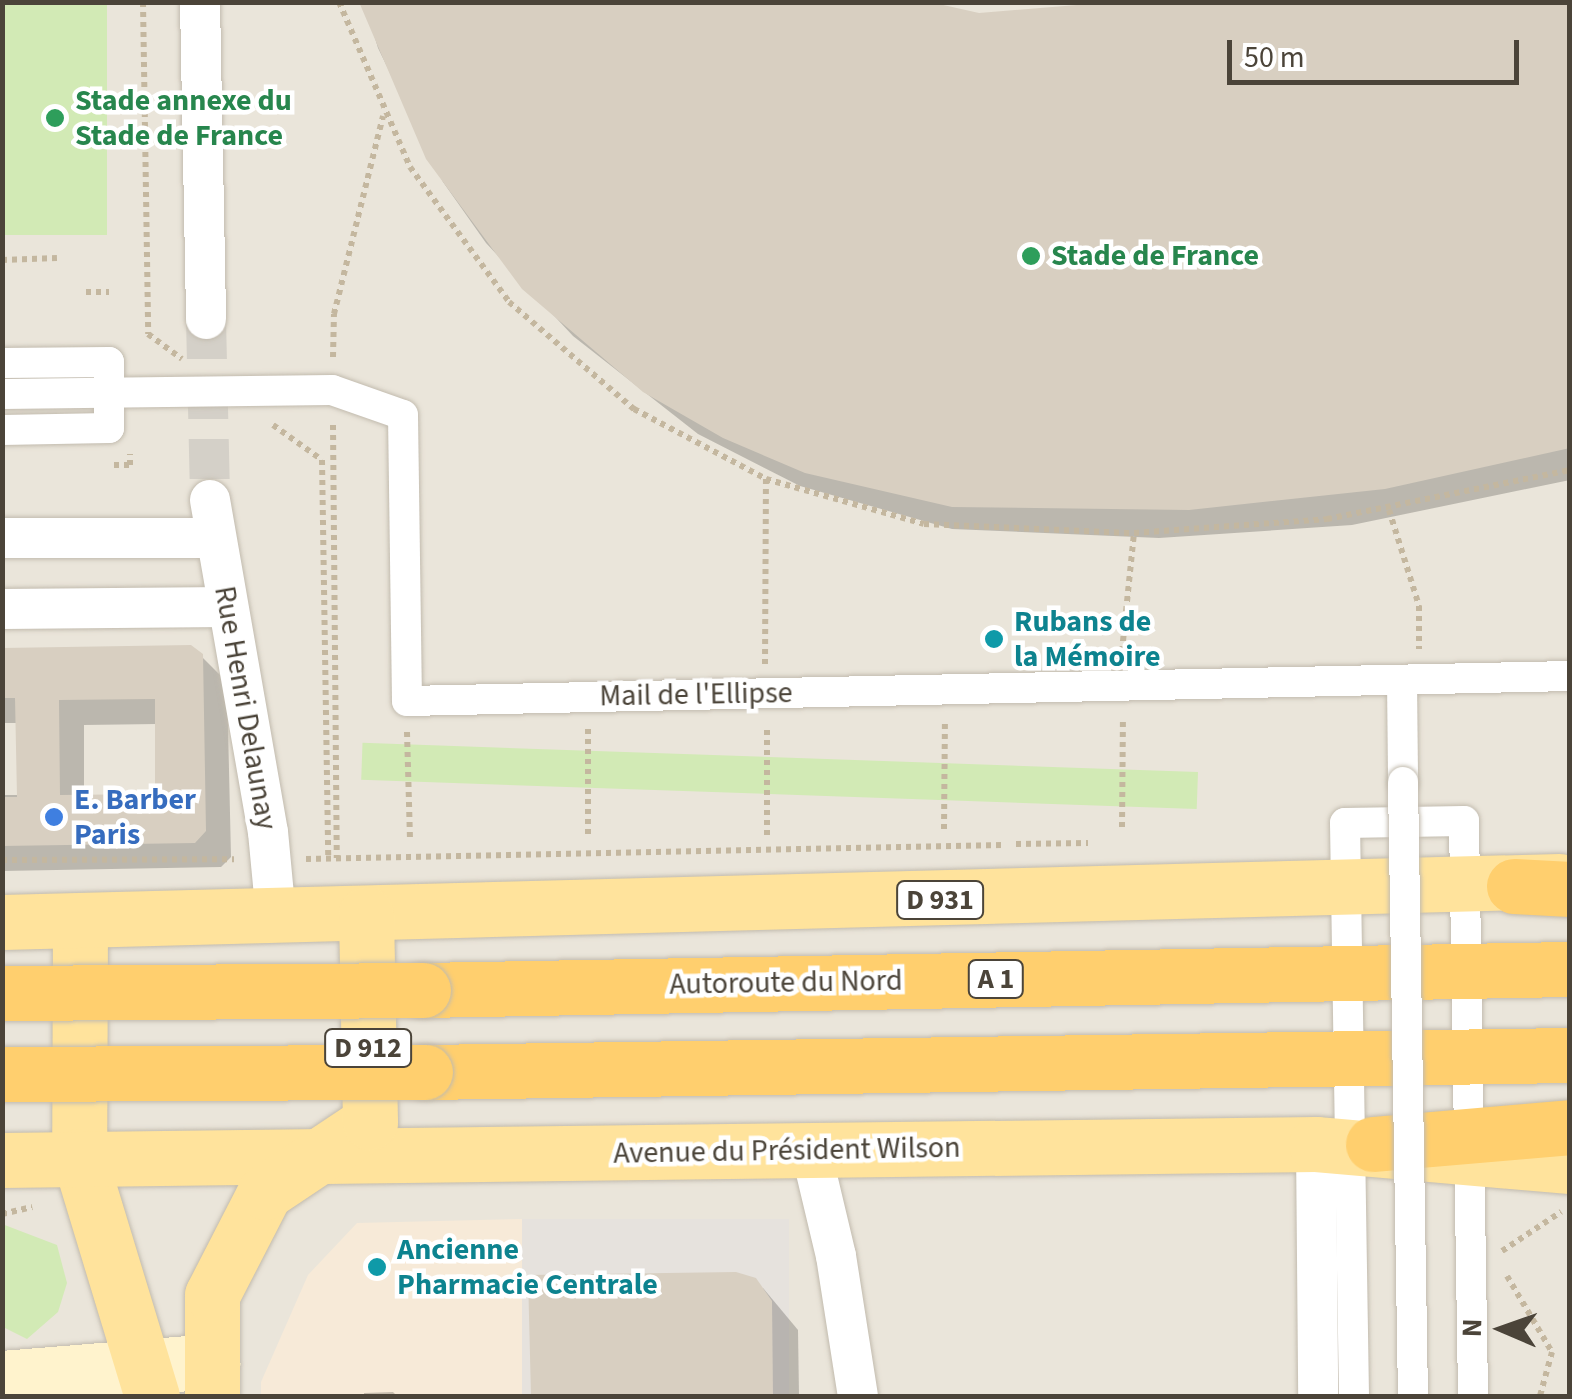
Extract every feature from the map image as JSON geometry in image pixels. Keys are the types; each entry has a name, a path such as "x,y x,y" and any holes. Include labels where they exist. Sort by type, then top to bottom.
{"highway":[{"path":"1490,886 1570,889"},
{"name":"Autoroute du Nord","path":"2,993 423,990 1570,968"},
{"path":"2,1074 425,1072 1570,1055"},
{"path":"1346,1144 1469,1147 1570,1127"}],"main road":[{"name":"D 931","path":"366,914 1490,886 1570,880"},
{"path":"2,922 366,914"},
{"name":"D 912","path":"212,1379 212,1294 265,1192 370,1122 366,914"},
{"path":"80,921 80,1156 135,1386"},
{"name":"Avenue du Président Wilson","path":"2,1160 80,1156 1346,1144"},
{"path":"1469,1147 1565,1181"},
{"path":"135,1386 212,1294"},
{"path":"2,1378 135,1386 212,1379"}],"street":[{"path":"200,2 206,319"},
{"path":"2,363 109,362 110,428 2,430"},
{"name":"Mail de l'Ellipse","path":"2,394 332,390 403,415 407,701 1570,676"},
{"name":"Rue Henri Delaunay","path":"2,538 212,519 268,832 276,916"},
{"path":"2,609 227,607"},
{"path":"1411,679 1403,782 1414,1396"},
{"path":"1472,1396 1466,970 1490,886"},
{"path":"1346,890 1346,1144 1354,1396"},
{"path":"1318,1396 1346,1144"},
{"path":"811,1151 836,1256 858,1396"}],"path":[{"path":"339,2 383,115 448,228 530,324 646,417 766,479 924,524 1134,533 1389,510 1570,470"},
{"path":"383,115 334,314 337,858 1007,845"},
{"path":"2,260 57,258"},
{"path":"86,292 109,292"},
{"path":"766,479 762,618 768,693"},
{"path":"1389,510 1419,606 1411,679"},
{"path":"1123,686 1122,611 1134,533"},
{"path":"1122,828 1124,756"},
{"path":"944,829 945,759"},
{"path":"766,761 766,835"},
{"path":"588,766 588,838"},
{"path":"408,769 410,840"},
{"path":"2,860 221,859"},
{"path":"1495,1256 1560,1215 1565,1181"},
{"path":"1504,1272 1552,1352 1540,1396"}],"shaded area":[{"path":"3,3 1569,3 1569,1396 3,1396"},
{"path":"522,1219 523,1396 261,1396 261,1382 308,1275 357,1223"},
{"path":"522,1219 789,1219 789,1396 522,1396"}],"green space":[{"name":"Stade annexe du Stade de France","path":"2,3 107,3 107,235 2,235"},
{"path":"363,743 1198,772 1197,809 361,780"},
{"path":"2,1224 57,1245 67,1283 58,1312 27,1339 3,1327"}],"building":[{"name":"Stade de France","path":"359,2 930,2 979,13 1113,2 1570,2 1570,448 1385,489 1189,510 952,507 805,473 723,438 643,392 522,289 426,159"},
{"path":"191,645 203,654 206,831 195,843 2,846 2,797 17,797 15,698 2,698 2,648","holes":["155,699 155,794 60,795 59,700"]},
{"path":"736,1272 756,1278 772,1301 773,1396 531,1396 528,1275"}],"tunnel":[{"path":"206,319 210,500"}],"place":[{"name":"Stade annexe du Stade de France","path":"55,118"},
{"name":"Stade de France","path":"1031,256"},
{"name":"Rubans de la Mémoire","path":"994,639"},
{"name":"E. Barber Paris","path":"54,817"},
{"name":"Ancienne Pharmacie Centrale","path":"377,1267"}]}
